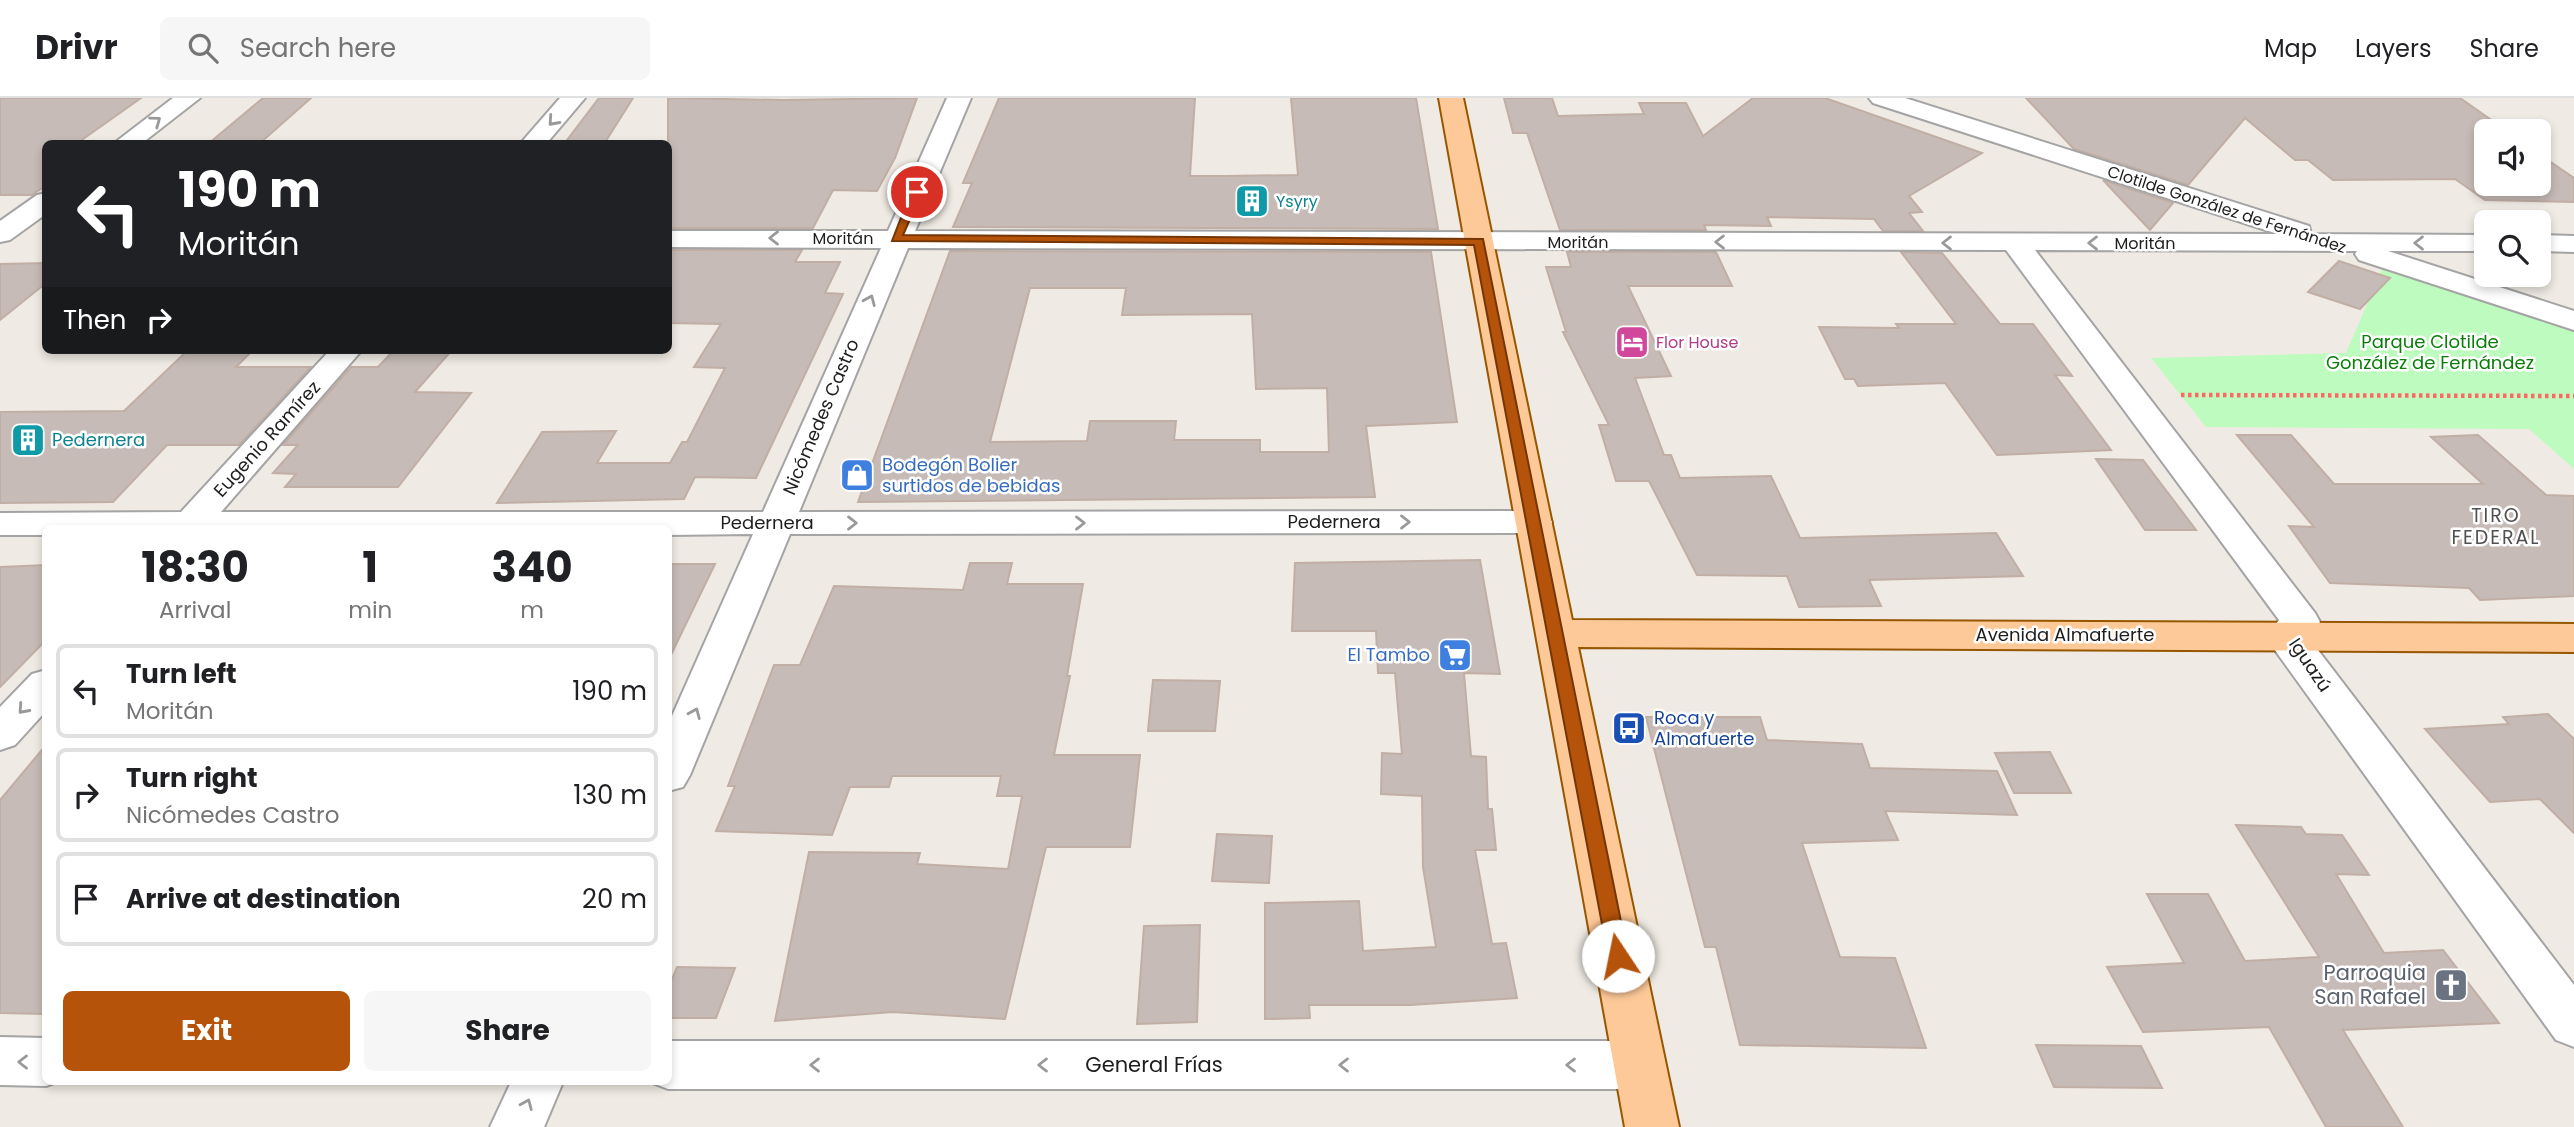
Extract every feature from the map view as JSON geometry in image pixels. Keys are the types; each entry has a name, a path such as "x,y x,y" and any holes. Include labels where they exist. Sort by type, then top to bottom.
{"main road":[{"path":"1451,98 1652,1127"},
{"name":"Avenida Almafuerte","path":"1555,633 2574,638"}],"street":[{"path":"130,140 188,98"},
{"path":"536,140 573,98"},
{"name":"Nicómedes Castro","path":"672,766 896,238 959,98"},
{"name":"Clotilde González de Fernández","path":"1881,98 2574,321"},
{"path":"0,234 42,204"},
{"path":"0,234 42,236"},
{"name":"Moritán","path":"672,239 2474,243"},
{"name":"Iguazú","path":"2015,243 2301,622 2286,636 2574,1024"},
{"path":"2551,243 2574,244"},
{"name":"Eugenio Ramírez","path":"190,525 343,354"},
{"name":"Pedernera","path":"385,525 1534,522"},
{"name":"Pedernera","path":"0,524 94,525"},
{"path":"0,734 42,688"},
{"path":"0,1062 42,1062"},
{"name":"General Frías","path":"672,1065 1639,1065"},
{"path":"517,1127 536,1085"}],"path":[{"path":"2181,395 2574,396"}],"green space":[{"name":"Parque Clotilde González de Fernández","path":"2387,258 2574,316 2574,469 2529,429 2206,427 2151,358 2346,353"}],"building":[{"path":"0,98 141,98 82,140 42,140 42,189 32,195 0,195"},
{"path":"263,98 311,98 264,140 213,140"},
{"path":"599,98 633,98 607,140 567,140"},
{"path":"668,98 917,98 895,158 877,191 833,190 813,228 672,228 672,140 668,140"},
{"path":"999,98 1195,98 1190,176 1225,176 1298,175 1291,98 1416,98 1438,229 953,227 972,183 963,183"},
{"path":"1504,98 1552,98 1558,116 1644,114 1639,103 1686,103 1703,136 1753,98 1825,98 1982,153 1909,196 1922,212 1909,213 1923,231 1883,231 1874,219 1767,217 1771,226 1704,225 1706,230 1560,230 1527,133 1513,133"},
{"path":"2026,98 2460,98 2490,119 2474,119 2474,192 2455,179 2333,180 2308,160 2295,160 2245,118 2188,185 2074,149"},
{"path":"2551,162 2574,178 2574,202 2485,200 2479,196 2551,196"},
{"path":"2103,180 2173,203 2150,230"},
{"path":"672,250 802,250 795,262 840,262 825,293 843,294 756,478 695,477 684,499 497,503 542,432 616,431 597,463 670,463 682,442 687,442 725,368 694,367 721,324 672,323"},
{"path":"950,251 1431,252 1457,422 1366,426 1375,497 858,502","holes":["1030,288 1126,288 1122,315 1252,314 1256,389 1327,388 1329,452 1260,452 1260,440 1174,440 1176,421 1090,421 1087,441 990,442"]},
{"path":"1567,252 1716,252 1732,286 1628,286 1671,376 1635,378 1664,455 1671,455 1680,478 1771,476 1800,538 1996,533 2023,576 1869,580 1881,606 1799,607 1787,576 1697,575 1649,481 1616,481 1599,425 1609,425 1563,332 1566,332 1546,267 1571,267"},
{"path":"1901,252 1942,253 2000,324 2033,324 2072,376 2055,375 2111,450 1997,455 1945,383 1858,386 1854,379 1845,379 1819,327 1899,328 1896,324 1956,324"},
{"path":"2339,261 2390,278 2360,309 2308,292"},
{"path":"42,263 42,286 0,320 0,264"},
{"path":"184,354 249,354 236,367 311,367 239,445 167,445 113,502 0,503 0,412 124,411"},
{"path":"390,354 448,354 415,392 471,393 398,487 285,487 296,474 273,473 298,445 283,445 351,367 378,367"},
{"path":"2237,435 2291,435 2334,484 2483,484 2431,437 2478,435 2546,495 2574,496 2574,596 2480,600 2469,588 2330,583 2289,526 2314,527"},
{"path":"2096,459 2143,460 2196,530 2145,530"},
{"path":"1480,560 1500,674 1464,673 1471,756 1486,757 1488,809 1492,809 1496,850 1475,850 1492,944 1506,943 1517,998 1410,1005 1309,1005 1310,1018 1265,1019 1265,903 1359,901 1363,951 1436,947 1423,867 1422,796 1381,794 1382,753 1402,754 1395,673 1378,673 1376,631 1292,631 1295,563"},
{"path":"970,563 1012,563 1007,584 1083,584 1067,676 1070,676 1054,755 1140,755 1130,847 1046,847 1005,1019 893,1012 775,1021 809,852 920,853 917,864 1008,869 1022,796 997,796 1001,776 892,776 889,787 850,787 832,835 716,831 735,786 728,786 774,665 800,665 834,586 963,590"},
{"path":"672,564 715,564 672,653"},
{"path":"42,565 42,644 0,687 0,567"},
{"path":"1153,680 1220,681 1215,731 1148,731"},
{"path":"2548,714 2574,739 2574,833 2540,799 2490,802 2425,729 2509,724 2503,717"},
{"path":"1646,717 1760,717 1767,740 1862,744 1870,768 1997,771 2017,815 1885,811 1898,840 1802,843 1840,957 1895,958 1926,1048 1740,1045 1716,947 1705,947"},
{"path":"42,750 42,1014 0,1013 0,800"},
{"path":"2050,752 2071,793 2014,793 1995,753"},
{"path":"2236,825 2301,827 2306,834 2342,835 2369,875 2336,874 2384,953 2443,950 2499,1023 2343,1030 2403,1127 2326,1127 2269,1027 2143,1032 2107,967 2184,963 2147,894 2208,894 2245,961 2319,957"},
{"path":"1217,834 1272,836 1269,883 1212,881"},
{"path":"1200,925 1197,1022 1137,1024 1144,926"},
{"path":"677,967 735,968 716,1018 672,1018 672,979"},
{"path":"2036,1045 2141,1046 2162,1088 2054,1087"}],"place":[{"name":"Ysyry","path":"1252,201"},
{"name":"Flor House","path":"1632,342"},
{"name":"Pedernera","path":"28,440"},
{"name":"Bodegón Bolier surtidos de bebidas","path":"857,475"},
{"name":"El Tambo","path":"1455,655"},
{"name":"Roca y Almafuerte","path":"1629,728"},
{"name":"Parroquia San Rafael","path":"2451,985"}],"district":[{"name":"TIRO FEDERAL","path":"2496,526"}],"route":[{"path":"917,192 896,238 1479,241 1618,956"}]}
